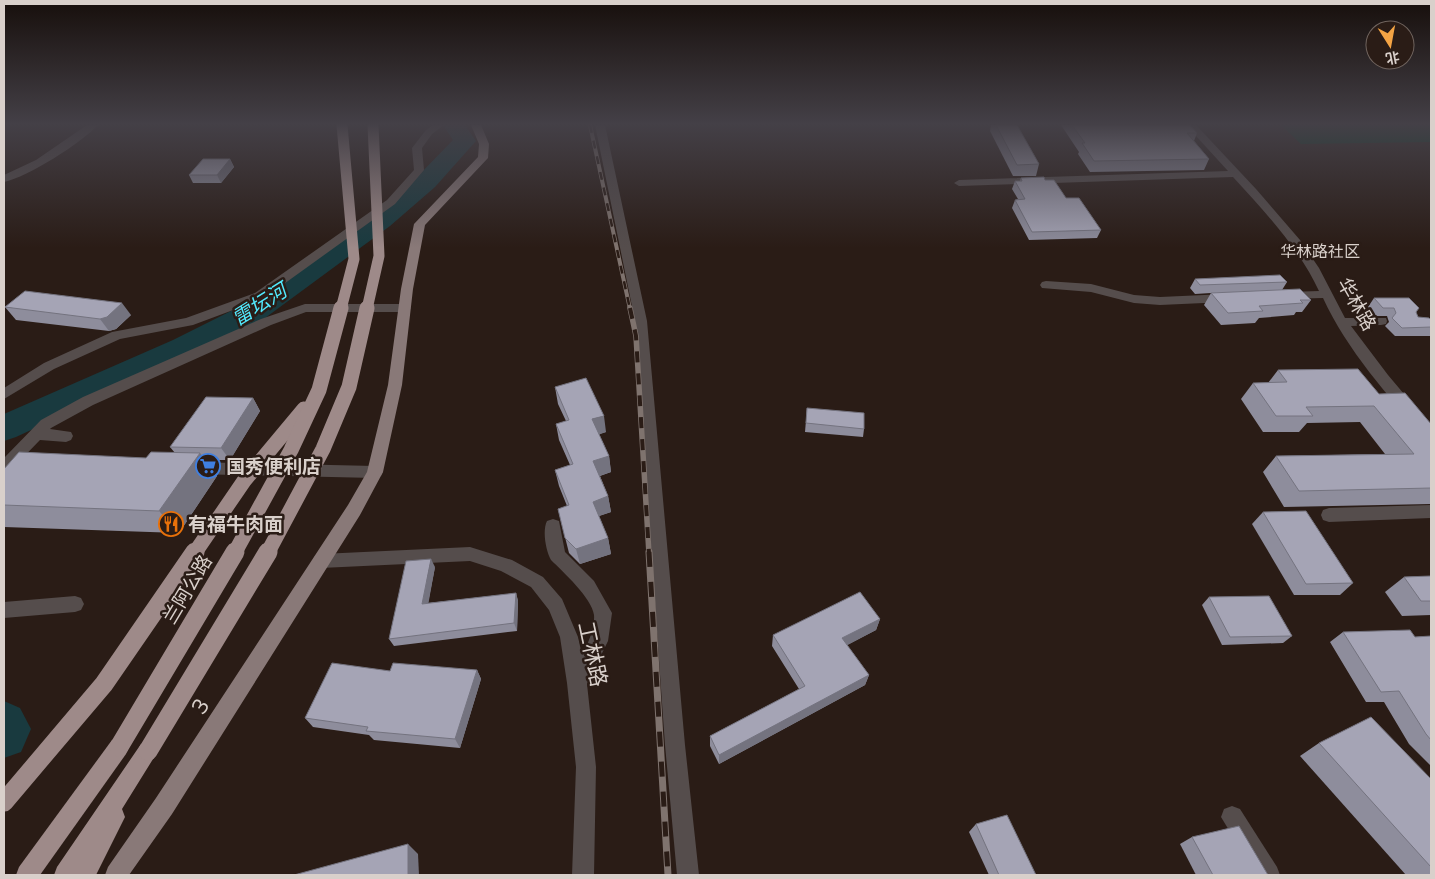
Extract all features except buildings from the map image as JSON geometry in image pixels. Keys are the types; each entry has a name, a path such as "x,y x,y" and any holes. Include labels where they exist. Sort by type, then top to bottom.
{"highway":[{"name":"兰阿公路","path":"27,875 119,747 246,533 291,450 320,390 354,259 346,166"},
{"path":"65,875 148,752 278,536 323,449 349,387 379,256 375,166"},
{"path":"4,802 104,684 244,481 320,390"},
{"path":"84,875 148,752"}],"main road":[{"name":"3","path":"116,875 164,806 321,561 375,472 395,385 405,308 420,224 475,166"}],"street":[{"path":"4,179 17,175 34,166"},
{"path":"4,394 49,366 117,335 188,322 259,296 391,202 419,170 419,166"},
{"path":"609,166 641,321 688,875"},
{"name":"华林路","path":"1228,166 1289,236 1309,262 1342,322 1396,395 1431,435"},
{"path":"959,183 1235,174"},
{"path":"1046,285 1091,288 1134,299 1160,301 1239,298"},
{"path":"1278,296 1328,294"},
{"path":"6,466 46,424 88,401 266,322 305,308 405,308"},
{"path":"1342,322 1381,321"},
{"path":"37,434 66,436"},
{"path":"6,466 28,464"},
{"path":"177,468 375,472"},
{"path":"1329,515 1431,511"},
{"path":"553,526 557,555 588,586 603,613 599,641 577,683"},
{"name":"工林路","path":"321,561 470,554 506,565 537,582 556,606 569,637 577,683 586,766 583,875"},
{"path":"4,610 76,604"},
{"path":"1232,817 1269,875"}],"waterway":[{"name":"雷坛河","path":"4,428 184,347 250,314 381,220 426,182 441,166"},
{"name":"雷坛河","path":"4,724 8,729 4,735"}],"railway":[{"path":"599,166 630,309"},
{"path":"630,308 636,336 649,554"},
{"path":"649,552 668,875"}],"place":[{"name":"国秀便利店","path":"208,466"},
{"name":"有福牛肉面","path":"171,524"}],"district":[{"name":"华林路社区","path":"1320,251"}]}
